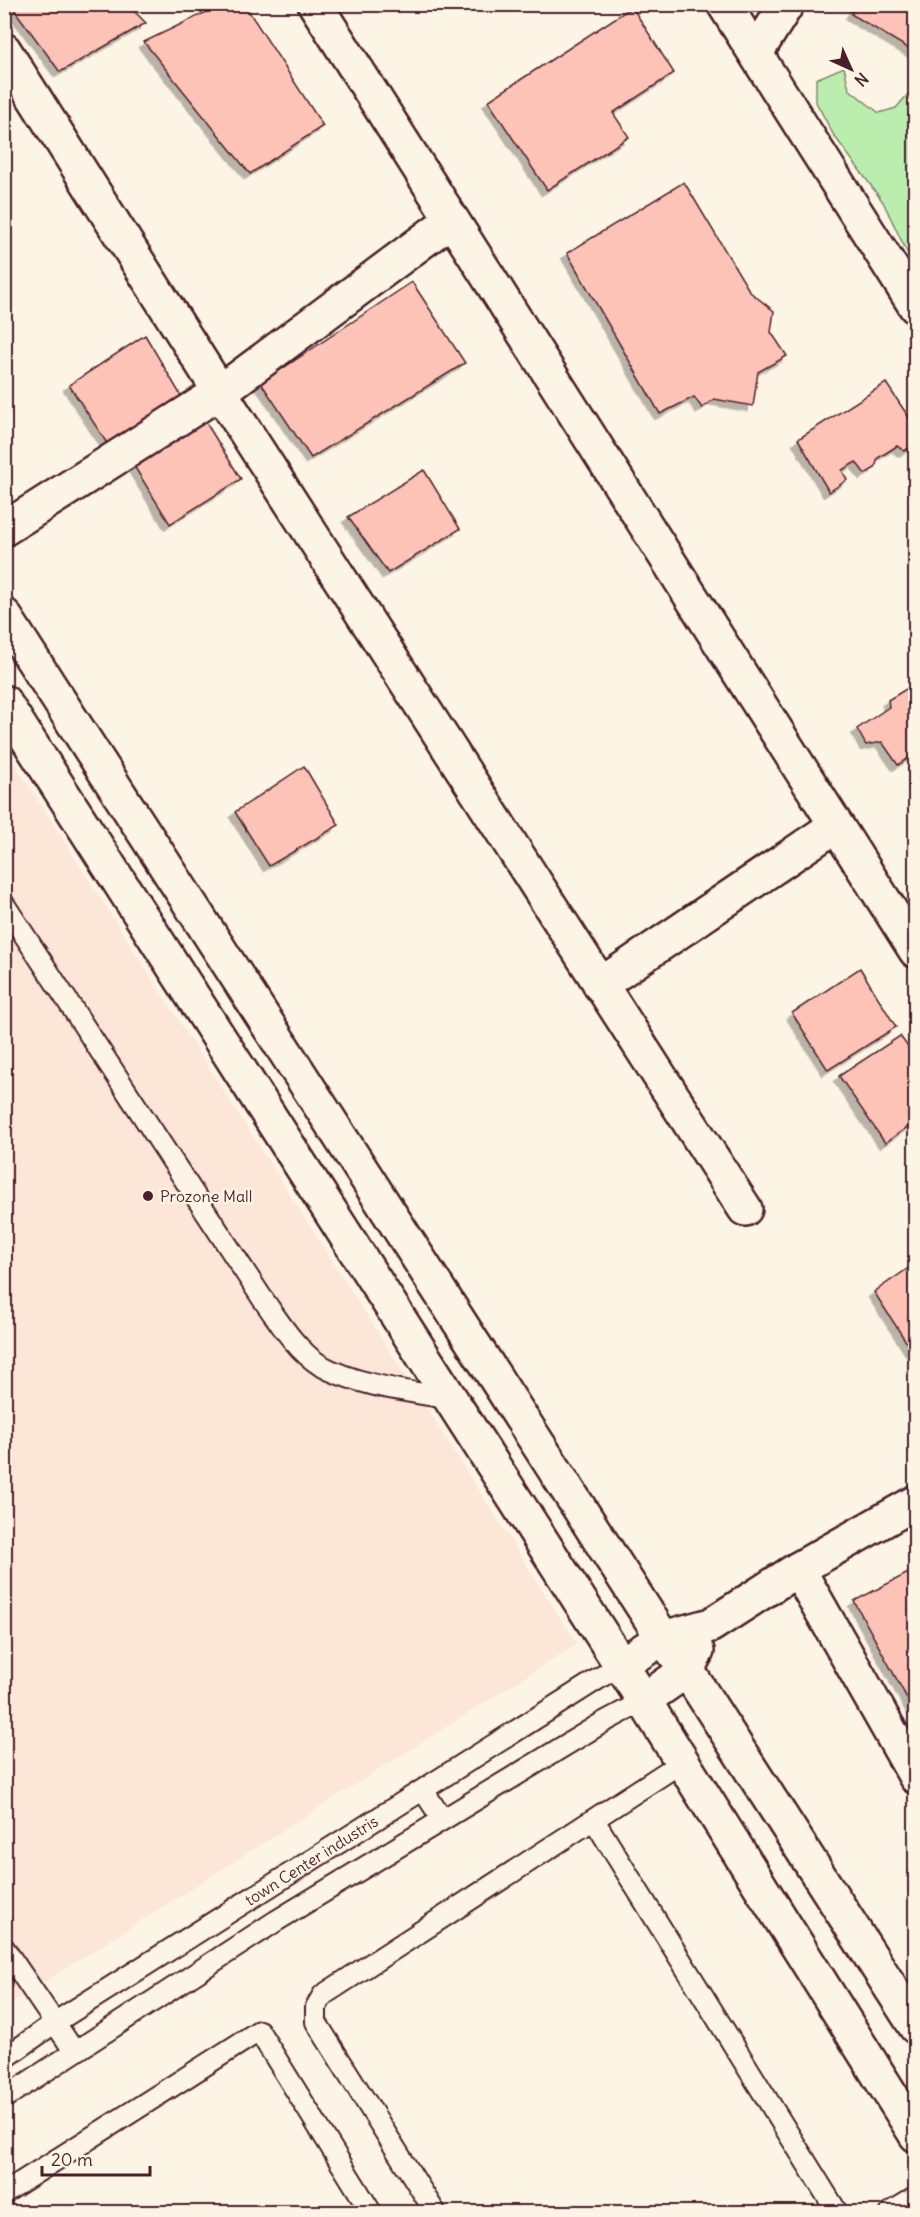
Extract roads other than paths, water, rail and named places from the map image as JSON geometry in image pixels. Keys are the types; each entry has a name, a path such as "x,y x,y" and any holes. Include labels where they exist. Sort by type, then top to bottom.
{"street":[{"path":"315,4 915,951"},
{"path":"724,4 915,306"},
{"path":"756,53 787,4"},
{"path":"4,50 220,392 745,1209"},
{"path":"4,529 220,392 451,220"},
{"path":"4,615 663,1638 687,1670 915,2027"},
{"path":"4,702 682,1762 915,2134"},
{"path":"600,985 836,826"},
{"path":"620,1665 663,1638 711,1625 798,1569 915,1502"},
{"path":"798,1569 915,1777"},
{"path":"643,1701 687,1670 711,1625"}],"lane":[{"path":"4,904 289,1336 320,1364 357,1380 451,1399"},
{"name":"town Center industris","path":"4,2059 54,2023 620,1665"},
{"path":"4,2098 276,1921 602,1723 643,1701"},
{"path":"435,2212 316,2022 316,2007 323,1995 682,1762"},
{"path":"423,1790 442,1819"},
{"path":"594,1820 837,2212"},
{"path":"4,1948 74,2051"},
{"path":"4,2193 259,2031 371,2212"},
{"path":"891,2212 915,2197"}],"place":[{"name":"Prozone Mall","path":"148,1196"}]}
